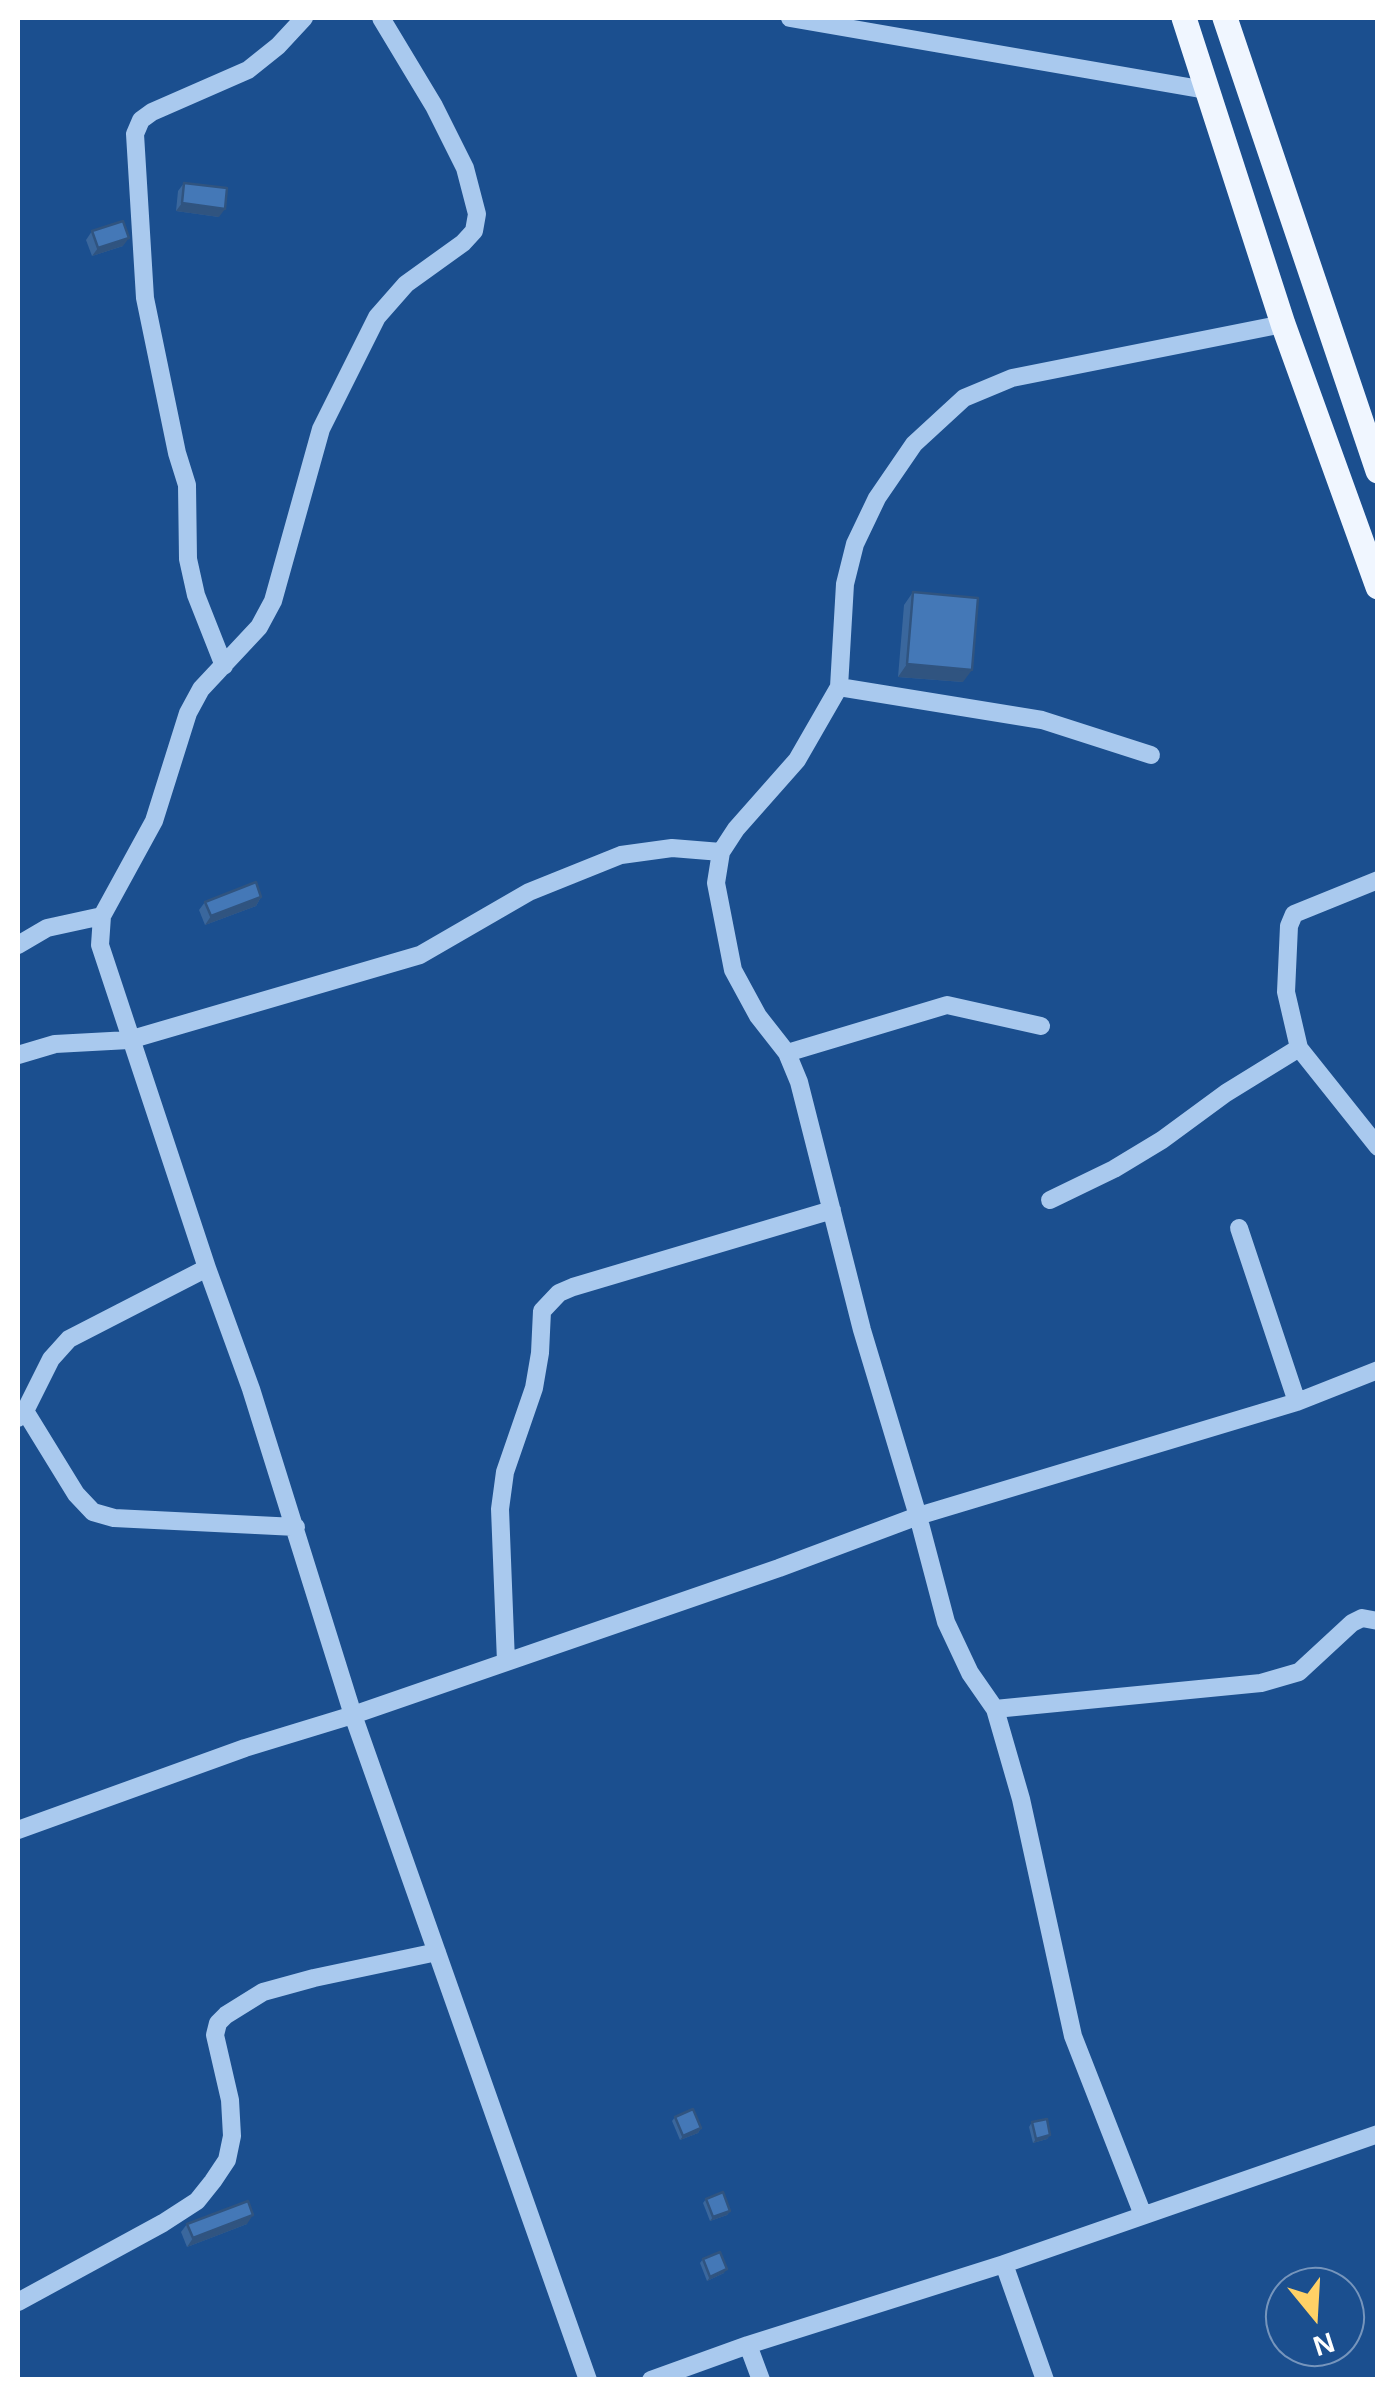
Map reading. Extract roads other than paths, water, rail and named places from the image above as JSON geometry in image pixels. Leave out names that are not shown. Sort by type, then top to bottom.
[{"type":"main road","points":[[1184,18],[1283,324],[1375,574]]},
{"type":"main road","points":[[1225,18],[1377,467]]},
{"type":"street","points":[[224,666],[196,596],[188,559],[188,485],[177,453],[144,298],[136,134],[140,120],[152,112],[248,70],[304,18]]},
{"type":"street","points":[[382,18],[466,168],[477,214],[474,231],[406,284],[377,317],[322,430],[273,602],[259,628],[201,690],[188,713],[154,821],[102,916],[100,945],[129,1040],[251,1389],[353,1715],[588,2380]]},
{"type":"street","points":[[790,18],[1206,90]]},
{"type":"street","points":[[1143,2215],[1073,2036],[1021,1800],[994,1709],[970,1673],[946,1622],[862,1330],[799,1082],[787,1053],[758,1016],[733,970],[716,883],[721,852],[736,829],[797,760],[839,687],[845,584],[855,544],[877,498],[914,444],[964,398],[1012,378],[1283,324]]},
{"type":"street","points":[[839,687],[1042,720],[1151,755]]},
{"type":"street","points":[[18,1055],[55,1044],[129,1040],[420,955],[530,892],[621,855],[672,848],[721,852]]},
{"type":"street","points":[[1378,880],[1294,914],[1289,926],[1286,992],[1299,1048],[1378,1147]]},
{"type":"street","points":[[18,945],[47,928],[102,916]]},
{"type":"street","points":[[787,1053],[947,1005],[1041,1026]]},
{"type":"street","points":[[1050,1200],[1162,1140],[1226,1093],[1299,1048]]},
{"type":"street","points":[[506,1662],[500,1509],[505,1472],[534,1388],[542,1311],[558,1293],[573,1287],[832,1210]]},
{"type":"street","points":[[1240,1228],[1297,1402]]},
{"type":"street","points":[[207,1268],[69,1339],[50,1358],[21,1414],[76,1494],[93,1512],[114,1518],[296,1527]]},
{"type":"street","points":[[18,1830],[245,1748],[353,1715],[779,1568],[918,1516],[1297,1402],[1378,1370]]},
{"type":"street","points":[[994,1709],[1261,1683],[1299,1672],[1352,1623],[1362,1618],[1378,1620]]},
{"type":"street","points":[[18,2302],[163,2223],[197,2201],[213,2182],[228,2160],[232,2136],[230,2100],[215,2035],[226,2016],[263,1992],[437,1952]]},
{"type":"street","points":[[651,2380],[1004,2264],[1378,2134]]},
{"type":"street","points":[[1004,2264],[1044,2380]]},
{"type":"street","points":[[748,2345],[760,2380]]}]
